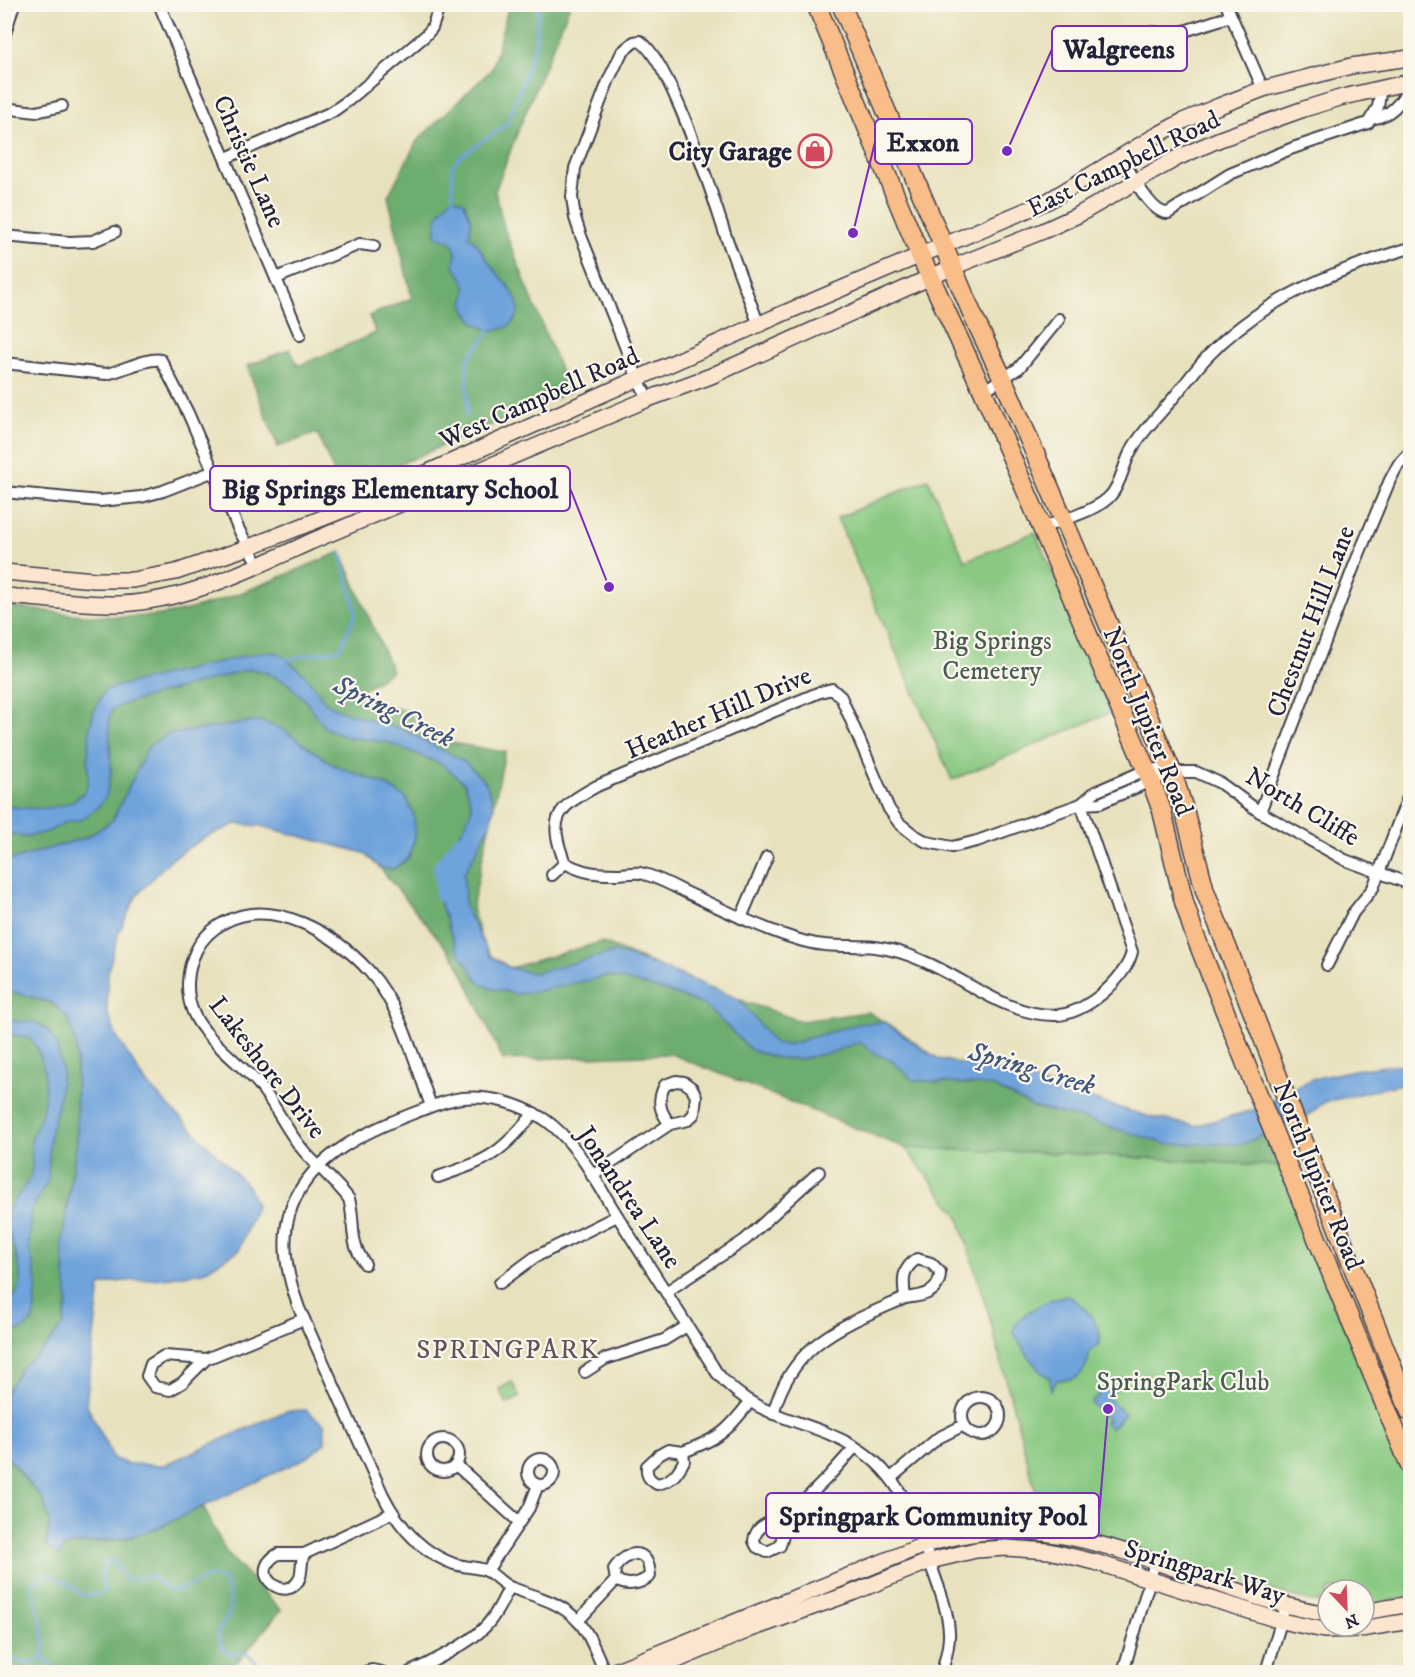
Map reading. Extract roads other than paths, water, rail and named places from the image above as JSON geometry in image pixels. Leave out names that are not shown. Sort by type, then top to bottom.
[{"type":"main road","name":"North Jupiter Road","points":[[816,4],[920,255],[983,391],[1149,775],[1162,811],[1184,902],[1194,933],[1410,1466]]},
{"type":"main road","name":"North Jupiter Road","points":[[841,4],[974,318],[1003,379],[1172,772],[1185,813],[1204,891],[1410,1412]]},
{"type":"main road","name":"East Campbell Road","points":[[944,245],[987,229],[1048,201],[1183,121],[1263,89],[1351,66],[1410,58]]},
{"type":"main road","points":[[1351,66],[1366,73],[1382,87]]},
{"type":"main road","name":"East Campbell Road","points":[[930,278],[1078,215],[1177,158],[1220,140],[1304,108],[1382,87],[1410,84]]},
{"type":"main road","name":"West Campbell Road","points":[[4,572],[95,580],[133,580],[176,572],[249,547],[303,527],[513,436],[759,325],[944,245]]},
{"type":"main road","name":"West Campbell Road","points":[[4,596],[118,604],[147,602],[186,594],[259,566],[319,538],[648,399],[711,376],[930,278]]},
{"type":"main road","points":[[513,436],[521,452]]},
{"type":"main road","points":[[1367,1359],[1386,1352]]},
{"type":"main road","name":"Springpark Way","points":[[612,1672],[924,1545],[973,1533],[1025,1531],[1071,1539],[1155,1562],[1285,1606],[1316,1612]]},
{"type":"main road","name":"Springpark Way","points":[[649,1672],[751,1629],[852,1593],[930,1561],[976,1550],[1029,1548],[1095,1562],[1281,1621],[1324,1630],[1361,1629],[1410,1621]]},
{"type":"main road","points":[[1376,1610],[1410,1604]]},
{"type":"street","points":[[4,37],[14,4]]},
{"type":"street","name":"Christie Lane","points":[[159,4],[300,335]]},
{"type":"street","points":[[226,158],[314,121],[349,100],[426,36],[440,10],[440,4]]},
{"type":"street","points":[[1226,4],[1263,89]]},
{"type":"street","points":[[1152,32],[1172,35],[1231,16]]},
{"type":"street","points":[[648,399],[581,236],[572,197],[575,168],[605,88],[622,52],[634,42],[640,41],[648,46],[659,63],[677,103],[759,325]]},
{"type":"street","points":[[1371,119],[1389,114],[1397,106],[1410,84]]},
{"type":"street","points":[[1121,156],[1155,209],[1168,213],[1230,174],[1293,148],[1362,126],[1371,119],[1378,107],[1382,87]]},
{"type":"street","points":[[4,108],[36,112],[62,106]]},
{"type":"street","points":[[4,236],[69,242],[93,241],[115,232]]},
{"type":"street","points":[[276,278],[360,244],[374,246]]},
{"type":"street","points":[[1042,528],[1100,504],[1112,495],[1125,462],[1137,441],[1207,357],[1258,313],[1284,297],[1371,260],[1410,248]]},
{"type":"street","points":[[983,391],[1019,368],[1059,320]]},
{"type":"street","points":[[4,363],[106,374],[150,360],[161,360],[259,566]]},
{"type":"street","name":"Chestnut Hill Lane","points":[[1260,812],[1358,555],[1390,480],[1398,465],[1410,452]]},
{"type":"street","points":[[4,492],[100,501],[141,497],[214,471]]},
{"type":"street","name":"Heather Hill Drive","points":[[565,863],[555,831],[560,814],[568,802],[597,786],[820,692],[832,689],[841,697],[889,809],[899,823],[927,842],[952,847],[977,841],[1081,804],[1095,792],[1149,775],[1158,769],[1172,772]]},
{"type":"street","name":"North Cliffe","points":[[1172,772],[1196,772],[1208,776],[1260,812],[1345,860],[1410,884]]},
{"type":"street","points":[[1327,965],[1353,913],[1373,888],[1410,792]]},
{"type":"street","points":[[552,875],[565,863],[582,872],[639,873],[664,881],[762,928],[805,942],[830,947],[874,947],[896,951],[923,961],[1008,1004],[1043,1014],[1066,1015],[1090,1003],[1124,971],[1130,962],[1132,952],[1081,804]]},
{"type":"street","points":[[741,918],[767,857]]},
{"type":"street","name":"Lakeshore Drive","points":[[365,1264],[356,1246],[349,1199],[291,1134],[259,1084],[205,1031],[193,1012],[188,981],[192,958],[200,944],[209,933],[229,920],[253,914],[299,922],[330,938],[363,964],[382,986],[390,1000],[431,1106]]},
{"type":"street","name":"Jonandrea Lane","points":[[605,1672],[578,1621],[545,1598],[509,1588],[487,1571],[454,1563],[435,1555],[417,1542],[392,1513],[304,1319],[289,1276],[286,1236],[292,1206],[319,1167],[329,1157],[359,1137],[431,1106],[462,1098],[480,1098],[512,1104],[544,1120],[563,1136],[592,1176],[717,1373],[731,1389],[749,1403],[832,1436],[855,1447],[878,1463],[905,1499],[930,1561],[946,1611],[950,1635],[942,1672]]},
{"type":"street","points":[[438,1177],[489,1158],[505,1146],[534,1113]]},
{"type":"street","points":[[592,1176],[670,1124]]},
{"type":"street","points":[[666,1292],[746,1240],[819,1172]]},
{"type":"street","points":[[500,1283],[535,1257],[617,1216]]},
{"type":"street","points":[[773,1414],[780,1395],[795,1368],[806,1353],[825,1336],[906,1298]]},
{"type":"street","points":[[206,1359],[164,1356],[151,1364],[147,1376],[155,1388],[170,1390],[182,1383],[206,1359],[304,1319]]},
{"type":"street","points":[[585,1372],[605,1359],[664,1340],[687,1326]]},
{"type":"street","points":[[683,1452],[713,1441],[736,1421],[749,1403]]},
{"type":"street","points":[[891,1478],[938,1438],[964,1425]]},
{"type":"street","points":[[788,1516],[855,1447]]},
{"type":"street","points":[[456,1465],[519,1522]]},
{"type":"street","points":[[487,1571],[529,1508],[538,1485]]},
{"type":"street","points":[[304,1554],[392,1513]]},
{"type":"street","points":[[1123,1672],[1155,1562]]},
{"type":"street","points":[[578,1621],[616,1580]]},
{"type":"street","points":[[410,1672],[480,1632],[498,1610],[509,1588]]},
{"type":"street","points":[[1266,1672],[1285,1606]]},
{"type":"street","points":[[365,1672],[372,1670],[382,1672]]},
{"type":"water","points":[[453,197],[464,202],[471,220],[469,237],[475,241],[516,299],[518,310],[509,326],[490,329],[479,325],[470,317],[463,304],[466,294],[465,284],[454,267],[456,252],[451,241],[436,236],[439,214]]},
{"type":"water","points":[[262,652],[279,653],[306,676],[325,702],[341,711],[404,730],[465,762],[486,783],[494,806],[490,824],[464,874],[465,907],[490,956],[510,968],[534,973],[615,952],[658,966],[739,999],[774,1043],[787,1045],[857,1024],[884,1022],[938,1059],[1009,1074],[1150,1117],[1195,1126],[1254,1110],[1312,1079],[1354,1070],[1410,1063],[1410,1082],[1325,1102],[1308,1115],[1243,1144],[1167,1144],[1087,1120],[1033,1107],[992,1086],[913,1080],[892,1061],[876,1054],[859,1042],[833,1052],[801,1059],[776,1058],[751,1050],[706,1006],[669,992],[622,979],[608,976],[517,994],[489,988],[479,982],[456,948],[441,906],[440,881],[450,851],[472,807],[465,784],[442,764],[387,742],[348,737],[325,728],[305,700],[286,682],[262,671],[250,669],[126,703],[113,709],[109,718],[111,772],[106,797],[97,808],[81,820],[66,822],[48,832],[23,837],[5,832],[4,805],[26,808],[52,807],[75,800],[83,793],[88,783],[91,725],[96,707],[106,689]]},
{"type":"water","points":[[260,721],[282,729],[334,765],[386,785],[406,798],[414,816],[415,837],[408,858],[393,869],[380,868],[364,853],[261,826],[236,824],[202,839],[170,860],[137,895],[119,932],[108,971],[107,1011],[117,1038],[147,1084],[248,1186],[256,1206],[239,1250],[203,1272],[114,1282],[100,1286],[86,1404],[114,1459],[128,1464],[164,1465],[286,1411],[306,1410],[325,1425],[325,1443],[308,1457],[155,1529],[129,1537],[64,1546],[60,1556],[46,1546],[50,1521],[43,1500],[5,1454],[5,1394],[21,1368],[46,1347],[63,1325],[68,1303],[62,1244],[77,1141],[76,1045],[68,1018],[52,1003],[5,990],[5,862],[87,837],[112,821],[149,746],[169,734]]},
{"type":"water","points":[[5,1021],[35,1022],[48,1030],[56,1044],[62,1070],[59,1099],[50,1135],[48,1181],[30,1212],[29,1247],[37,1282],[34,1319],[24,1329],[17,1331],[5,1327],[5,1303],[15,1295],[20,1285],[20,1273],[7,1222],[8,1210],[29,1180],[32,1171],[31,1143],[42,1113],[45,1083],[43,1064],[36,1046],[30,1038],[5,1033]]},
{"type":"water","points":[[1068,1296],[1080,1304],[1092,1317],[1100,1339],[1098,1345],[1090,1351],[1087,1364],[1082,1372],[1076,1378],[1057,1380],[1051,1390],[1050,1378],[1042,1373],[1030,1359],[1013,1332],[1027,1313],[1044,1303]]},
{"type":"water","points":[[1109,1384],[1115,1390],[1108,1398],[1125,1414],[1111,1429],[1105,1423],[1108,1419],[1091,1403]]},
{"type":"waterway","points":[[453,199],[452,166],[461,156],[507,124],[535,46],[539,4]]},
{"type":"waterway","points":[[467,416],[467,360],[490,331],[489,329]]},
{"type":"waterway","points":[[283,660],[340,649],[356,613],[341,552]]},
{"type":"waterway","name":"Spring Creek","points":[[443,895],[442,866],[460,842]]},
{"type":"waterway","points":[[4,1556],[8,1576],[4,1582]]},
{"type":"waterway","points":[[4,1658],[30,1663],[43,1658],[43,1630],[31,1583],[46,1574],[66,1582],[84,1596],[99,1595],[104,1591],[102,1577],[105,1561],[114,1562],[126,1580],[152,1576],[167,1589],[180,1590],[212,1575],[225,1582],[230,1609],[226,1620],[217,1632],[222,1649],[231,1654],[246,1653],[268,1672]]},
{"type":"waterway","points":[[43,1658],[59,1672]]},
{"type":"place","name":"City Garage","points":[[815,151]]},
{"type":"place","name":"Walgreens","points":[[1007,151]]},
{"type":"place","name":"Exxon","points":[[853,233]]},
{"type":"place","name":"Big Springs Elementary School","points":[[609,587]]},
{"type":"place","name":"Springpark Community Pool","points":[[1108,1409]]},
{"type":"district","name":"SPRINGPARK","points":[[508,1349]]},
{"type":"park label","name":"Big Springs Cemetery","points":[[992,655]]},
{"type":"park label","name":"SpringPark Club","points":[[1183,1381]]}]
